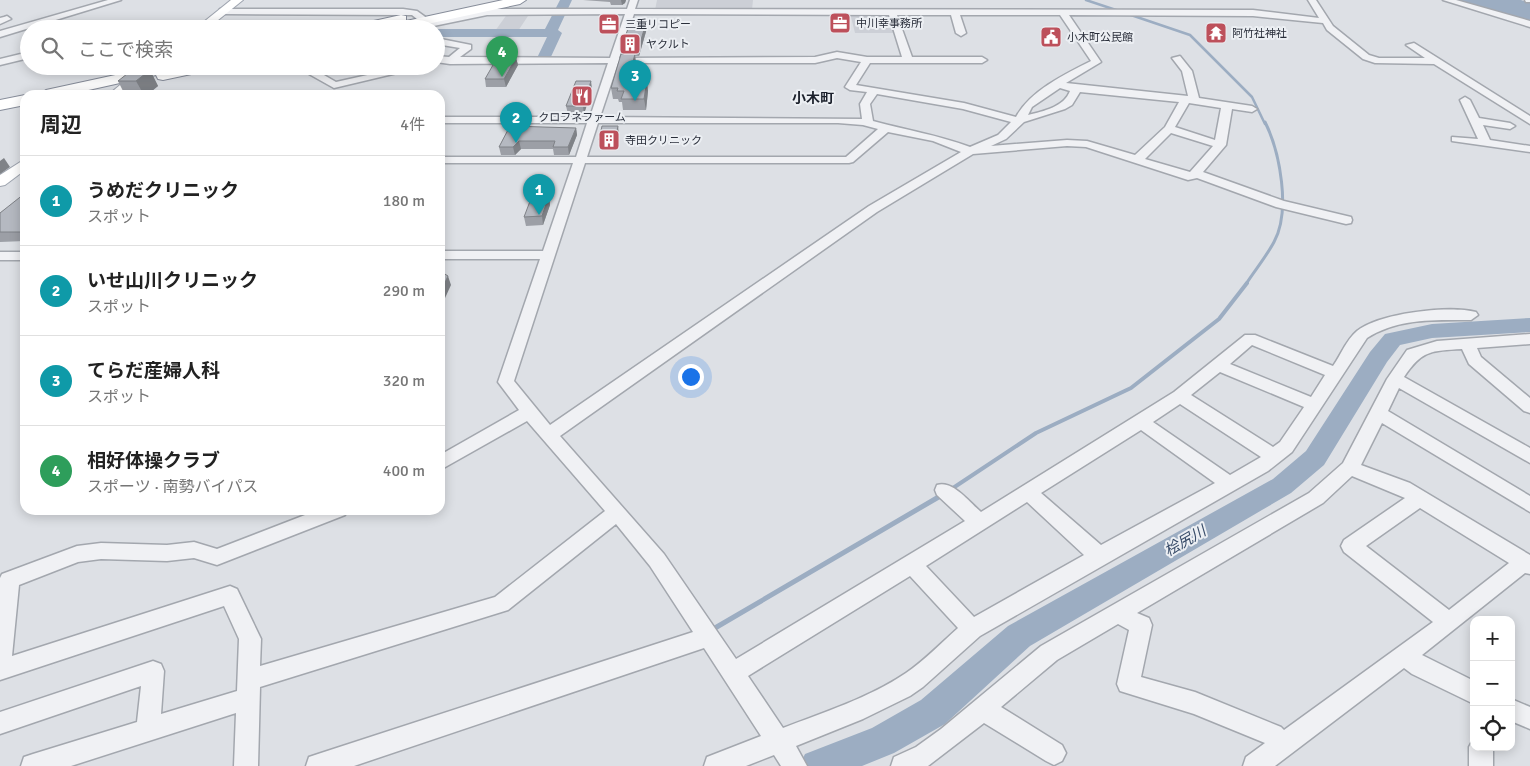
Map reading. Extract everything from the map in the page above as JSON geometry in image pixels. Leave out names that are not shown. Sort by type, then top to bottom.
[{"type":"highway","points":[[424,20],[490,0]]},
{"type":"highway","points":[[424,20],[520,0]]},
{"type":"highway","points":[[66,90],[127,75]]},
{"type":"highway","points":[[102,90],[170,75]]},
{"type":"highway","points":[[0,106],[20,101]]},
{"type":"highway","points":[[0,113],[20,108]]},
{"type":"main road","points":[[211,20],[238,0]]},
{"type":"main road","points":[[121,90],[141,75]]},
{"type":"main road","points":[[0,182],[20,167]]},
{"type":"street","points":[[47,20],[113,0]]},
{"type":"street","points":[[634,0],[506,382],[529,412],[617,512],[656,560],[734,672],[795,766]]},
{"type":"street","points":[[888,0],[908,60]]},
{"type":"street","points":[[1312,0],[1324,21],[1338,36],[1372,60],[1435,61]]},
{"type":"street","points":[[1447,0],[1530,24]]},
{"type":"street","points":[[223,11],[403,12],[424,20],[487,12],[1141,12],[1172,9],[1267,14],[1324,21]]},
{"type":"street","points":[[954,11],[961,33]]},
{"type":"street","points":[[550,434],[873,209],[970,151],[1002,137],[1019,121],[1028,105],[1058,84],[1096,62],[1087,46],[1062,12]]},
{"type":"street","points":[[2,21],[17,29]]},
{"type":"street","points":[[0,34],[20,28]]},
{"type":"street","points":[[445,43],[468,47],[450,61]]},
{"type":"street","points":[[1411,45],[1530,121]]},
{"type":"street","points":[[445,61],[815,60],[837,56],[867,60],[982,60]]},
{"type":"street","points":[[0,62],[20,57]]},
{"type":"street","points":[[1138,159],[1169,129],[1190,100],[1187,71],[1177,58]]},
{"type":"street","points":[[867,60],[850,87],[964,106],[1019,121],[1052,112],[1066,104],[1075,94],[1076,89]]},
{"type":"street","points":[[317,75],[334,85],[376,75]]},
{"type":"street","points":[[1058,84],[1076,89],[1190,100],[1252,109]]},
{"type":"street","points":[[868,124],[865,104],[874,90]]},
{"type":"street","points":[[1464,100],[1485,142]]},
{"type":"street","points":[[445,120],[838,120],[868,124],[935,138],[970,151],[1067,142],[1087,144],[1192,177],[1220,145],[1226,105]]},
{"type":"street","points":[[1475,121],[1510,126]]},
{"type":"street","points":[[445,160],[849,160],[886,129]]},
{"type":"street","points":[[1169,129],[1220,145]]},
{"type":"street","points":[[1456,139],[1530,149]]},
{"type":"street","points":[[1196,174],[1284,205],[1346,220]]},
{"type":"street","points":[[445,255],[548,255]]},
{"type":"street","points":[[0,256],[20,256]]},
{"type":"street","points":[[716,766],[781,742],[855,711],[908,684],[972,629],[1098,556],[1262,466],[1286,446],[1354,344],[1373,328],[1418,317],[1471,315]]},
{"type":"street","points":[[734,672],[912,564],[1062,469],[1142,422],[1180,396],[1250,338],[1336,373]]},
{"type":"street","points":[[903,766],[937,746],[1049,653],[1302,508],[1350,468],[1375,422],[1377,412],[1395,379],[1413,354],[1434,347],[1469,350],[1530,339]]},
{"type":"street","points":[[1469,350],[1530,408]]},
{"type":"street","points":[[1218,365],[1314,405]]},
{"type":"street","points":[[1395,379],[1530,456]]},
{"type":"street","points":[[1180,396],[1274,456]]},
{"type":"street","points":[[445,460],[529,412]]},
{"type":"street","points":[[1377,412],[1530,505]]},
{"type":"street","points":[[1142,422],[1228,484]]},
{"type":"street","points":[[1255,766],[1527,564],[1403,488],[1350,468]]},
{"type":"street","points":[[1028,492],[1098,556]]},
{"type":"street","points":[[947,494],[979,522]]},
{"type":"street","points":[[1420,498],[1351,546],[1449,622]]},
{"type":"street","points":[[33,766],[148,730],[249,689],[501,604],[617,512]]},
{"type":"street","points":[[246,766],[250,639],[230,595],[0,669],[10,580],[77,554],[101,551],[167,553],[194,550],[217,557],[325,515]]},
{"type":"street","points":[[912,564],[972,629]]},
{"type":"street","points":[[1118,613],[1141,625],[1128,684],[1204,707],[1273,735],[1282,746]]},
{"type":"street","points":[[318,766],[708,637]]},
{"type":"street","points":[[1404,655],[1420,667],[1470,691]]},
{"type":"street","points":[[0,723],[153,671],[148,730]]},
{"type":"street","points":[[983,709],[1054,753]]},
{"type":"street","points":[[1515,712],[1530,718]]},
{"type":"street","points":[[1480,766],[1481,751]]},
{"type":"shaded area","points":[[657,0],[753,0],[752,10],[655,10]]},
{"type":"shaded area","points":[[508,13],[530,13],[518,31],[495,31]]},
{"type":"shaded area","points":[[850,13],[890,13],[895,33],[855,33]]},
{"type":"water","points":[[1456,0],[1521,0],[1530,3],[1530,20]]},
{"type":"building","points":[[630,23],[646,23],[638,50],[625,50],[627,41],[624,40]]},
{"type":"building","points":[[621,54],[635,54],[628,80],[647,80],[644,99],[621,99],[624,91],[617,91],[618,88],[611,88]]},
{"type":"building","points":[[497,58],[516,58],[504,79],[485,79]]},
{"type":"building","points":[[126,75],[144,75],[136,81],[118,81]]},
{"type":"building","points":[[576,81],[591,81],[583,106],[566,106]]},
{"type":"building","points":[[510,126],[576,128],[568,147],[553,147],[555,141],[519,141],[513,147],[499,147]]},
{"type":"building","points":[[602,126],[618,126],[615,140],[599,140]]},
{"type":"building","points":[[532,196],[549,196],[542,216],[524,217]]},
{"type":"building","points":[[20,197],[20,232],[0,232],[0,213]]},
{"type":"waterway","points":[[550,33],[566,0]]},
{"type":"waterway","points":[[1086,0],[1119,11]]},
{"type":"waterway","points":[[1128,14],[1190,35],[1252,97],[1265,124]]},
{"type":"waterway","points":[[445,33],[550,33]]},
{"type":"waterway","points":[[544,58],[555,33],[550,33]]},
{"type":"waterway","points":[[1246,284],[1274,242],[1282,214],[1283,198],[1279,165],[1265,122]]},
{"type":"waterway","points":[[950,490],[1036,433],[1131,388],[1219,319],[1247,283]]},
{"type":"waterway","name":"桧尻川","points":[[817,766],[882,741],[933,712],[1019,636],[1282,486],[1315,458],[1378,357],[1393,339],[1432,331],[1530,325]]},
{"type":"waterway","points":[[715,628],[942,495]]},
{"type":"place","name":"中川幸事務所","points":[[840,23]]},
{"type":"place","name":"三重リコピー","points":[[609,24]]},
{"type":"place","name":"阿竹社神社","points":[[1216,33]]},
{"type":"place","name":"小木町公民館","points":[[1051,37]]},
{"type":"place","name":"ヤクルト","points":[[630,44]]},
{"type":"place","name":"相好体操クラブ","points":[[502,77]]},
{"type":"place","name":"クロフネファーム","points":[[582,96]]},
{"type":"place","name":"てらだ産婦人科","points":[[635,101]]},
{"type":"place","name":"寺田クリニック","points":[[609,140]]},
{"type":"place","name":"いせ山川クリニック","points":[[516,143]]},
{"type":"place","name":"うめだクリニック","points":[[539,215]]},
{"type":"district","name":"小木町","points":[[813,98]]}]
